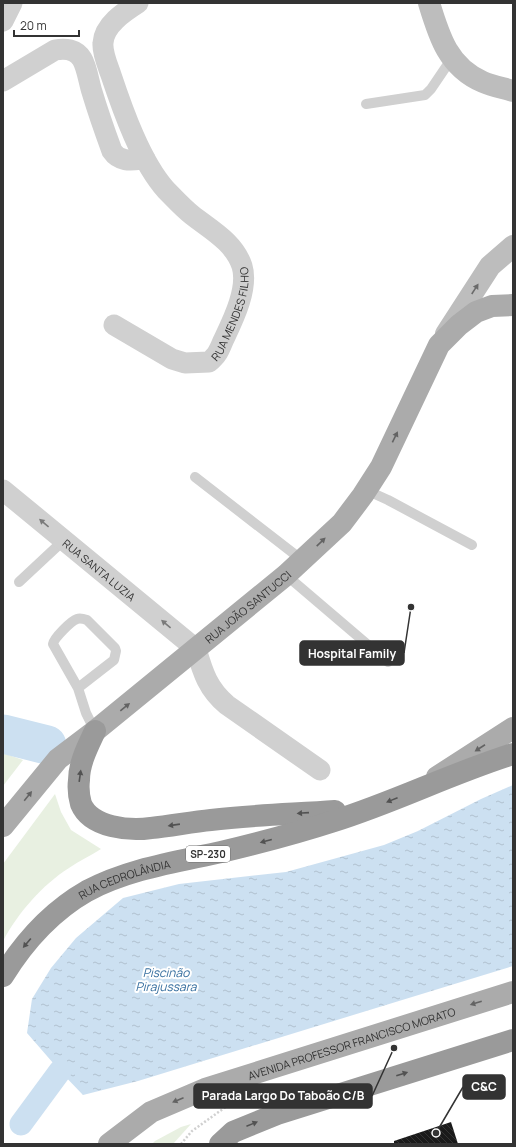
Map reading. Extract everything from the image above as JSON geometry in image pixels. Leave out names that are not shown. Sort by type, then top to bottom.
[{"type":"highway","points":[[95,731],[82,763],[78,779],[79,795],[85,810],[93,818],[107,825],[124,829],[150,829],[212,820],[370,809]]},
{"type":"highway","name":"RUA CEDROLÂNDIA","points":[[3,976],[15,958],[53,914],[87,891],[117,878],[147,868],[268,841],[370,809],[513,754]]},
{"type":"highway","points":[[220,1144],[233,1132],[277,1114],[513,1040]]},
{"type":"main road","name":"RUA JOÃO SANTUCCI","points":[[3,826],[58,759],[95,731],[286,576],[342,523],[366,490],[380,467],[439,345],[459,324],[476,312],[492,306],[513,305]]},
{"type":"main road","name":"RUA CEDROLÂNDIA","points":[[414,792],[513,728]]},
{"type":"main road","name":"AVENIDA PROFESSOR FRANCISCO MORATO","points":[[109,1144],[151,1112],[204,1089],[513,992]]},
{"type":"street","points":[[3,20],[12,3]]},
{"type":"street","name":"RUA MENDES FILHO","points":[[114,325],[172,359],[185,363],[210,362],[216,355],[228,331],[241,294],[244,279],[238,256],[230,244],[191,214],[156,178],[145,159],[124,112],[106,59],[103,43],[106,32],[113,23],[124,12],[138,3]]},
{"type":"street","points":[[429,3],[439,36],[452,58],[465,71],[483,82],[513,91]]},
{"type":"street","points":[[3,81],[55,50],[62,48],[76,53],[82,60],[112,151],[120,159],[128,161],[145,159]]},
{"type":"street","name":"RUA JOÃO SANTUCCI","points":[[439,345],[490,266],[513,246]]},
{"type":"street","name":"RUA SANTA LUZIA","points":[[3,490],[196,649]]},
{"type":"street","points":[[196,649],[209,686],[217,696],[227,705],[320,770]]},
{"type":"lane","points":[[366,104],[425,95],[432,89],[452,58]]},
{"type":"lane","points":[[195,477],[302,560]]},
{"type":"lane","points":[[366,490],[388,500],[472,545]]},
{"type":"lane","points":[[19,582],[64,540]]},
{"type":"lane","points":[[286,576],[388,662]]},
{"type":"lane","points":[[78,688],[114,660],[116,651],[115,648],[87,620],[81,619],[75,620],[55,638],[53,642],[54,647],[78,688],[86,713],[95,731]]},
{"type":"path","points":[[181,1144],[192,1131],[233,1102]]},
{"type":"green space","points":[[3,753],[23,760],[3,786]]},
{"type":"green space","points":[[55,794],[61,812],[71,830],[101,849],[59,875],[40,891],[23,910],[3,941],[3,864]]},
{"type":"green space","points":[[191,1124],[173,1144],[152,1144],[181,1127]]},
{"type":"water","name":"Piscinão Pirajussara","points":[[513,785],[513,966],[138,1081],[83,1095],[27,1033],[32,999],[51,968],[76,938],[123,898],[179,884],[286,872],[384,845],[418,831],[481,799]]},
{"type":"building","points":[[451,1122],[458,1144],[394,1144],[394,1141]]},
{"type":"waterway","points":[[3,734],[47,745]]},
{"type":"waterway","points":[[21,1124],[60,1071]]},
{"type":"place","name":"Hospital Family","points":[[411,607]]},
{"type":"place","name":"Parada Largo Do Taboão C/B","points":[[394,1048]]},
{"type":"place","name":"C&C","points":[[436,1133]]}]
